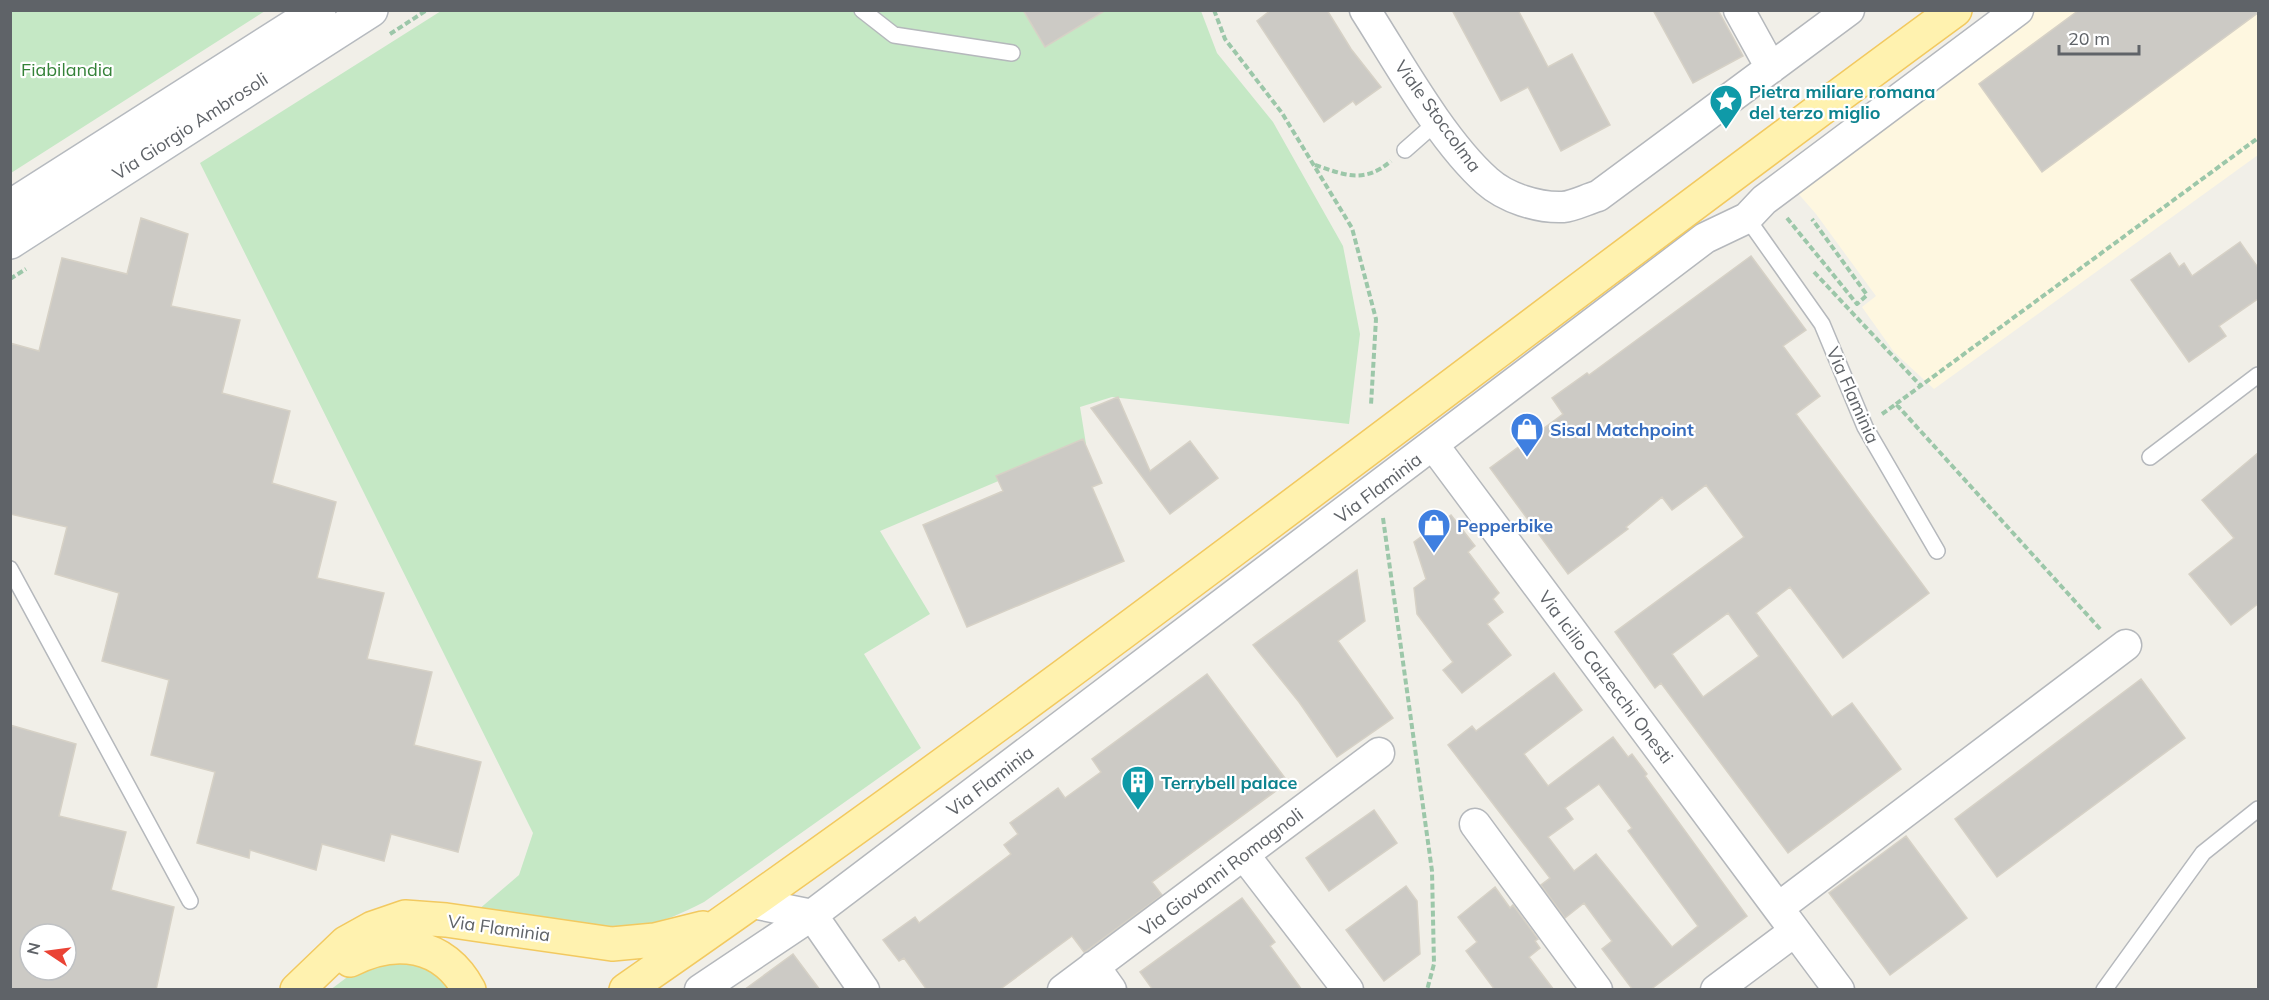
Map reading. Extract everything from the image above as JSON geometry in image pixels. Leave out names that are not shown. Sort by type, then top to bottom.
[{"type":"main road","name":"Via Giorgio Ambrosoli","points":[[10,207],[319,10]]},
{"type":"main road","name":"Via Giorgio Ambrosoli","points":[[10,242],[371,10]]},
{"type":"main road","name":"Via Flaminia","points":[[626,990],[753,903],[1107,646],[1788,132],[1955,10]]},
{"type":"main road","name":"Via Flaminia","points":[[298,990],[346,943],[373,928],[405,917],[446,920],[612,944],[654,940],[722,923]]},
{"type":"main road","name":"Via Flaminia","points":[[298,990],[366,952],[384,946],[402,945],[437,956],[452,966],[469,990]]},
{"type":"street","name":"Viale Stoccolma","points":[[1365,10],[1465,159],[1488,183],[1524,202],[1564,207],[1598,196],[1849,10]]},
{"type":"street","points":[[1739,10],[1771,68]]},
{"type":"street","points":[[1748,218],[1764,200],[2018,10]]},
{"type":"street","points":[[1788,132],[1810,166]]},
{"type":"street","name":"Via Flaminia","points":[[700,990],[812,915],[1434,446],[1705,238],[1748,218]]},
{"type":"street","name":"Via Icilio Calzecchi Onesti","points":[[1434,446],[1839,990]]},
{"type":"street","points":[[1716,990],[1786,919],[2123,648]]},
{"type":"street","name":"Via Giovanni Romagnoli","points":[[1063,990],[1102,978],[1244,855],[1379,753]]},
{"type":"street","points":[[1475,824],[1597,990]]},
{"type":"street","points":[[1244,855],[1348,990]]},
{"type":"street","points":[[753,903],[812,915],[864,990]]},
{"type":"lane","points":[[862,10],[894,35],[1012,53]]},
{"type":"lane","points":[[1405,150],[1438,121]]},
{"type":"lane","name":"Via Flaminia","points":[[1748,218],[1822,324],[1865,428],[1937,551]]},
{"type":"lane","points":[[2150,458],[2259,375]]},
{"type":"lane","points":[[10,569],[190,902]]},
{"type":"lane","points":[[2103,990],[2203,853],[2259,809]]},
{"type":"path","points":[[1214,10],[1225,39],[1282,113],[1353,228],[1376,319],[1371,405]]},
{"type":"path","points":[[1865,428],[1920,385],[2259,138]]},
{"type":"path","points":[[1314,165],[1350,177],[1377,173],[1405,150]]},
{"type":"path","points":[[1798,229],[1857,304],[1867,295],[1812,219]]},
{"type":"path","points":[[1810,269],[1920,385]]},
{"type":"path","points":[[1896,404],[2123,648]]},
{"type":"path","points":[[1379,487],[1432,871],[1434,964],[1427,990]]},
{"type":"shaded area","points":[[2037,11],[2258,11],[2258,155],[1934,389],[1894,352],[1862,307],[1876,296],[1816,214],[1796,191]]},
{"type":"green space","name":"Fiabilandia","points":[[11,10],[265,10],[265,11],[11,173]]},
{"type":"green space","points":[[441,11],[1201,11],[1217,53],[1273,122],[1343,246],[1360,334],[1349,424],[1112,397],[1080,407],[1086,444],[880,531],[930,614],[864,654],[921,748],[704,902],[673,917],[639,926],[602,928],[559,924],[478,910],[519,875],[533,833],[200,163]]},
{"type":"green space","points":[[392,960],[429,968],[453,990],[330,990],[354,972]]},
{"type":"building","points":[[1023,10],[1106,10],[1045,47]]},
{"type":"building","points":[[1271,10],[1327,10],[1351,49],[1381,87],[1356,105],[1353,101],[1324,122],[1257,21]]},
{"type":"building","points":[[1452,10],[1518,10],[1548,67],[1572,54],[1610,125],[1561,151],[1528,87],[1501,101]]},
{"type":"building","points":[[1653,10],[1718,10],[1743,56],[1693,83]]},
{"type":"building","points":[[2079,10],[2259,10],[2259,12],[2042,172],[1979,84]]},
{"type":"building","points":[[141,218],[188,234],[171,306],[240,320],[222,393],[290,411],[272,483],[336,502],[317,578],[384,593],[367,659],[432,672],[414,745],[481,762],[458,852],[391,834],[384,861],[322,844],[316,870],[250,850],[249,858],[197,843],[215,772],[151,755],[169,680],[102,661],[119,593],[55,574],[67,527],[10,514],[10,343],[39,351],[62,258],[127,274]]},
{"type":"building","points":[[2240,242],[2259,269],[2259,298],[2219,326],[2226,336],[2189,362],[2131,280],[2170,253],[2179,267],[2184,263],[2192,276]]},
{"type":"building","points":[[1751,256],[1806,330],[1783,346],[1820,396],[1796,414],[1929,593],[1843,658],[1790,587],[1756,613],[1832,717],[1852,703],[1901,769],[1788,853],[1661,683],[1655,688],[1615,632],[1744,537],[1706,485],[1672,510],[1662,497],[1626,527],[1628,529],[1568,574],[1490,468],[1563,414],[1552,398],[1587,373],[1589,375]],"holes":[[[1728,613],[1759,656],[1703,697],[1672,654]]]},
{"type":"building","points":[[1118,397],[1150,471],[1190,441],[1218,478],[1170,514],[1091,408]]},
{"type":"building","points":[[1083,439],[1102,483],[1092,487],[1124,561],[967,627],[923,525],[1003,491],[996,476]]},
{"type":"building","points":[[2259,452],[2259,603],[2231,625],[2189,574],[2234,538],[2202,500]]},
{"type":"building","points":[[1451,515],[1475,546],[1468,552],[1499,593],[1493,599],[1503,612],[1487,624],[1511,655],[1462,693],[1443,670],[1453,662],[1417,614],[1414,588],[1426,579],[1414,542]]},
{"type":"building","points":[[1357,570],[1365,621],[1338,641],[1393,718],[1337,757],[1299,702],[1253,645]]},
{"type":"building","points":[[1554,673],[1582,710],[1524,754],[1548,786],[1613,737],[1628,757],[1632,754],[1647,774],[1645,776],[1747,916],[1650,990],[1633,990],[1602,949],[1612,941],[1584,903],[1565,918],[1541,885],[1550,878],[1448,745],[1472,726],[1476,731]],"holes":[[[1599,784],[1632,828],[1628,831],[1698,926],[1672,947],[1596,854],[1574,871],[1548,837],[1573,819],[1565,808]]]},
{"type":"building","name":"Terrybell palace","points":[[1207,674],[1288,782],[1152,882],[1162,895],[1086,951],[1084,952],[1072,936],[999,990],[927,990],[904,958],[899,961],[883,940],[915,917],[919,923],[1011,854],[1004,845],[1018,834],[1010,823],[1058,788],[1065,798],[1101,772],[1092,759]]},
{"type":"building","points":[[2141,679],[2185,738],[1997,877],[1955,819]]},
{"type":"building","points":[[10,725],[76,744],[59,816],[126,832],[111,890],[174,907],[156,990],[10,990]]},
{"type":"building","points":[[1374,810],[1397,843],[1329,891],[1306,858]]},
{"type":"building","points":[[1906,836],[1967,918],[1890,975],[1829,893]]},
{"type":"building","points":[[1406,886],[1417,901],[1420,954],[1384,981],[1346,930]]},
{"type":"building","points":[[1495,887],[1510,908],[1513,905],[1538,939],[1535,941],[1540,948],[1529,957],[1554,990],[1495,990],[1466,951],[1477,942],[1458,917]]},
{"type":"building","points":[[1242,898],[1275,942],[1270,946],[1302,990],[1153,990],[1140,972]]},
{"type":"building","points":[[793,954],[820,990],[744,990]]},
{"type":"place","name":"Pietra miliare romana del terzo miglio","points":[[1726,130]]},
{"type":"place","name":"Sisal Matchpoint","points":[[1527,458]]},
{"type":"place","name":"Pepperbike","points":[[1434,554]]},
{"type":"place","name":"Terrybell palace","points":[[1138,811]]}]
